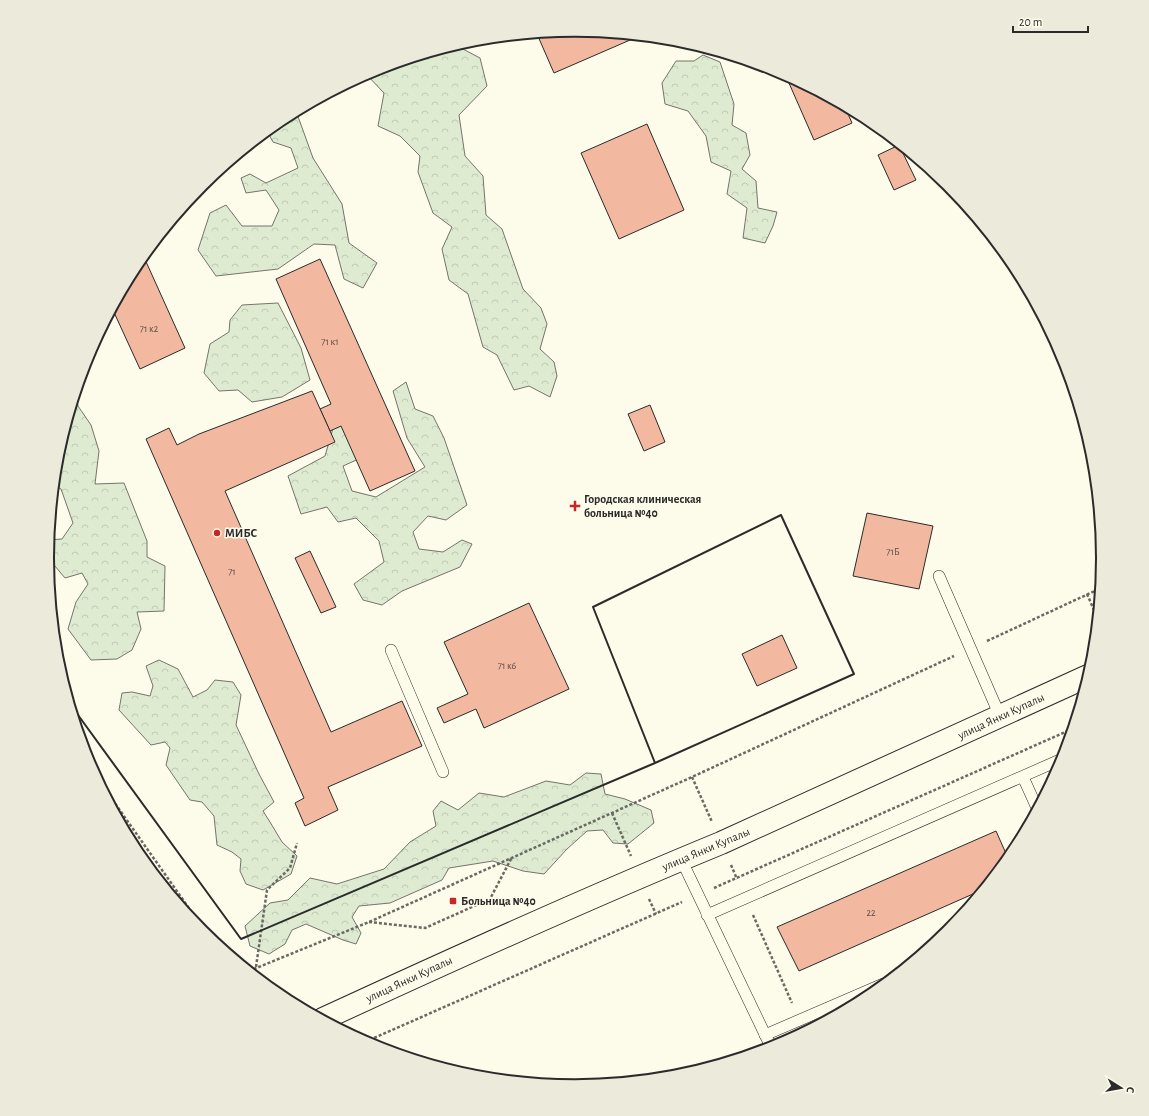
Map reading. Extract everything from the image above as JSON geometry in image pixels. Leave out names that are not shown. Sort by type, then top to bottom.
[{"type":"street","name":"улица Янки Купалы","points":[[328,1017],[473,950],[680,859],[721,843],[1081,679]]},
{"type":"lane","points":[[939,576],[1000,716]]},
{"type":"lane","points":[[392,650],[443,772]]},
{"type":"lane","points":[[707,915],[1053,764]]},
{"type":"lane","points":[[1023,777],[1035,802]]},
{"type":"lane","points":[[680,859],[768,1041]]},
{"type":"lane","points":[[765,1035],[858,995]]},
{"type":"path","points":[[256,968],[369,922],[692,777],[1094,591]]},
{"type":"path","points":[[1087,594],[1093,607]]},
{"type":"path","points":[[373,1038],[1065,732]]},
{"type":"path","points":[[116,804],[189,908]]},
{"type":"path","points":[[256,968],[267,890],[290,868],[298,843]]},
{"type":"path","points":[[369,922],[425,928],[490,899],[512,857]]},
{"type":"green space","points":[[463,49],[480,58],[487,86],[459,115],[465,156],[483,176],[486,215],[502,229],[523,289],[541,308],[547,324],[540,349],[554,362],[557,376],[550,397],[529,386],[514,390],[497,355],[483,347],[468,294],[449,280],[442,249],[452,227],[433,213],[418,172],[420,156],[400,136],[378,126],[384,93],[371,79],[407,65]]},
{"type":"green space","points":[[703,55],[720,62],[734,104],[732,125],[746,133],[750,155],[742,169],[756,181],[758,208],[777,212],[773,226],[765,243],[743,238],[747,208],[727,194],[731,171],[711,162],[706,136],[688,111],[665,104],[662,83],[676,61],[694,61]]},
{"type":"green space","points":[[298,117],[313,158],[342,204],[349,243],[377,263],[363,288],[344,279],[335,245],[314,244],[278,269],[216,276],[198,250],[210,213],[226,205],[242,226],[272,226],[279,210],[266,190],[246,193],[241,178],[250,174],[266,183],[298,168],[291,148],[273,142],[270,136]]},
{"type":"green space","points":[[278,303],[301,348],[310,380],[282,397],[252,402],[238,390],[219,391],[204,373],[210,344],[229,332],[230,320],[242,305]]},
{"type":"green space","points":[[406,382],[415,409],[433,416],[444,438],[467,505],[446,520],[428,516],[413,532],[419,549],[443,552],[462,540],[472,544],[460,567],[402,591],[382,605],[363,600],[354,584],[384,562],[379,541],[356,518],[338,522],[327,507],[301,514],[288,476],[325,456],[334,425],[368,427],[372,453],[343,466],[352,491],[376,497],[425,467],[407,438],[393,391]]},
{"type":"green space","points":[[77,402],[78,406],[91,425],[99,451],[95,484],[124,483],[147,541],[147,557],[165,566],[164,611],[137,612],[141,629],[132,650],[117,659],[91,660],[68,629],[76,602],[88,584],[82,573],[65,578],[54,565],[55,540],[62,539],[73,523],[61,489],[58,488],[64,456],[71,423]]},
{"type":"green space","points":[[159,660],[178,669],[193,697],[207,690],[215,680],[233,682],[241,695],[236,725],[274,802],[263,811],[282,842],[297,856],[291,874],[263,890],[246,884],[240,871],[241,859],[232,852],[217,845],[214,816],[202,802],[190,800],[166,765],[170,748],[165,742],[151,745],[119,710],[122,693],[132,692],[150,696],[153,686],[146,666]]},
{"type":"green space","points":[[586,773],[601,774],[605,794],[625,799],[651,810],[654,823],[628,844],[613,843],[603,830],[587,831],[567,849],[544,874],[523,871],[493,861],[449,868],[442,880],[390,903],[359,906],[352,917],[361,933],[356,944],[306,924],[292,930],[285,944],[269,954],[250,946],[245,926],[270,903],[288,900],[310,878],[337,884],[384,869],[410,842],[436,826],[433,811],[441,801],[458,810],[479,793],[504,797],[546,781],[570,785]]},
{"type":"building","points":[[574,37],[630,40],[554,73],[539,38]]},
{"type":"building","points":[[789,84],[849,116],[852,123],[814,140]]},
{"type":"building","points":[[647,124],[684,210],[619,239],[581,153]]},
{"type":"building","points":[[895,147],[904,154],[916,180],[894,190],[878,155]]},
{"type":"building","points":[[320,259],[415,471],[370,491],[341,426],[330,431],[320,409],[331,404],[276,279]]},
{"type":"building","points":[[146,262],[185,348],[140,369],[115,313],[123,297]]},
{"type":"building","points":[[312,391],[335,442],[225,491],[331,732],[402,701],[422,746],[328,787],[338,810],[305,826],[295,803],[304,798],[146,439],[169,428],[177,445],[199,434]]},
{"type":"building","points":[[650,405],[665,442],[644,451],[628,414]]},
{"type":"building","points":[[867,513],[933,526],[919,589],[853,576]]},
{"type":"building","points":[[310,551],[336,607],[321,613],[295,558]]},
{"type":"building","points":[[529,603],[569,689],[484,728],[476,709],[444,723],[437,708],[468,694],[444,642]]},
{"type":"building","points":[[782,635],[797,668],[757,686],[742,654]]},
{"type":"building","points":[[996,831],[1005,851],[972,894],[799,971],[777,927]]},
{"type":"wall","points":[[781,515],[854,674],[655,763],[593,607],[781,515]]},
{"type":"wall","points":[[78,715],[241,939],[655,763]]},
{"type":"place","name":"Городская клиническая больница №40","points":[[575,506]]},
{"type":"place","name":"МИБС","points":[[217,533]]},
{"type":"place","name":"Больница №40","points":[[453,901]]}]
